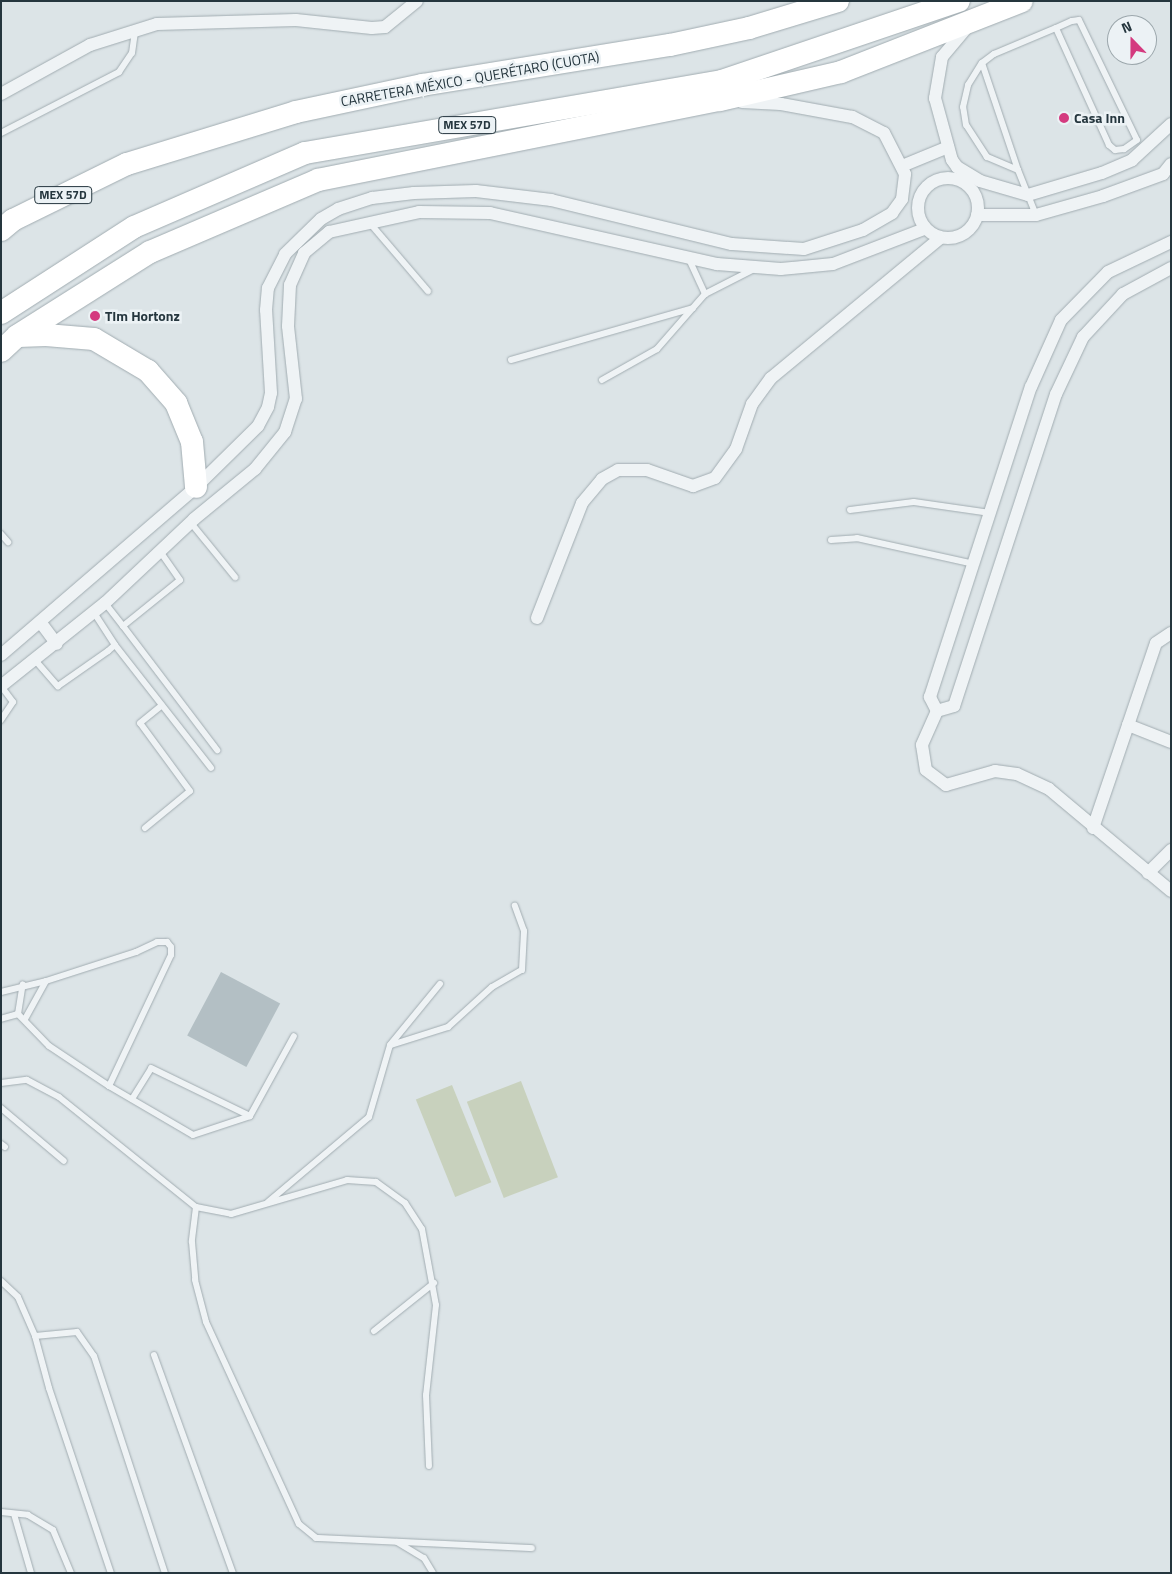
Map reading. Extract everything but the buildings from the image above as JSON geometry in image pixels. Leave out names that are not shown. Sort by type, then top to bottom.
[{"type":"highway","name":"CARRETERA MÉXICO - QUERÉTARO (CUOTA)","points":[[1,230],[13,220],[127,164],[296,112],[422,85],[670,45],[749,28],[838,1]]},
{"type":"highway","name":"MEX 57D","points":[[1,313],[134,227],[305,153],[722,81],[913,19],[959,1]]},
{"type":"highway","points":[[9,343],[150,252],[318,180],[720,100],[841,72],[1022,1]]},
{"type":"highway","points":[[9,343],[46,335],[94,340],[148,371],[176,402],[192,442],[196,487]]},
{"type":"street","points":[[1,94],[90,45],[136,29],[157,24],[296,20],[385,27],[417,1]]},
{"type":"street","points":[[972,22],[942,57],[935,98],[957,173],[975,184],[1028,194],[1102,173],[1132,160],[1171,124]]},
{"type":"street","points":[[1,655],[41,623],[196,487],[258,426],[268,407],[271,370],[266,310],[268,288],[285,254],[321,219],[338,209],[372,198],[414,193],[476,191],[551,200],[732,244],[804,249],[863,230],[892,213],[902,199],[905,182],[902,166],[884,133],[852,117],[781,104],[720,100]]},
{"type":"street","points":[[902,166],[948,147]]},
{"type":"street","points":[[977,215],[1036,215],[1103,196],[1168,171]]},
{"type":"street","points":[[905,182],[931,182],[957,173]]},
{"type":"street","points":[[1102,173],[1103,196]]},
{"type":"street","points":[[931,182],[920,193],[917,209],[924,229],[940,238]]},
{"type":"street","points":[[537,618],[582,503],[602,479],[618,470],[647,470],[693,486],[714,478],[736,449],[752,404],[771,378],[940,238],[960,236],[971,227],[977,215],[978,200],[975,184]]},
{"type":"street","points":[[414,193],[419,212]]},
{"type":"street","points":[[902,199],[917,209]]},
{"type":"street","points":[[1,686],[57,644],[106,603],[190,523],[255,469],[285,432],[296,398],[288,326],[290,285],[304,253],[329,232],[419,212],[490,213],[717,264],[757,268],[833,264],[924,229]]},
{"type":"street","points":[[657,249],[666,228]]},
{"type":"street","points":[[937,711],[930,697],[1007,468],[1031,387],[1061,320],[1108,272],[1171,242]]},
{"type":"street","points":[[1171,268],[1122,294],[1083,337],[1056,394],[954,706],[937,711],[922,745],[926,770],[946,785],[995,771],[1017,774],[1049,789],[1093,828],[1171,890]]},
{"type":"street","points":[[1007,468],[1029,474]]},
{"type":"street","points":[[41,623],[57,644]]},
{"type":"street","points":[[1093,828],[1156,643],[1171,633]]},
{"type":"street","points":[[1128,725],[1171,742]]},
{"type":"street","points":[[1148,873],[1171,850]]},
{"type":"lane","points":[[1018,170],[987,157],[966,125],[963,107],[968,85],[982,63],[994,54],[1072,21],[1079,20],[1084,25],[1136,133],[1133,145],[1115,150],[1109,144],[1056,28]]},
{"type":"lane","points":[[1,133],[119,72],[132,53],[136,29]]},
{"type":"lane","points":[[982,63],[1018,170],[1036,215]]},
{"type":"lane","points":[[368,222],[428,291]]},
{"type":"lane","points":[[688,257],[706,294]]},
{"type":"lane","points":[[602,380],[657,349],[706,294],[757,268]]},
{"type":"lane","points":[[511,360],[695,307]]},
{"type":"lane","points":[[850,510],[914,502],[992,513]]},
{"type":"lane","points":[[190,523],[235,577]]},
{"type":"lane","points":[[1,534],[8,542]]},
{"type":"lane","points":[[831,540],[857,538],[974,564]]},
{"type":"lane","points":[[123,626],[180,580],[160,551]]},
{"type":"lane","points":[[106,603],[217,750]]},
{"type":"lane","points":[[94,612],[115,645],[211,768]]},
{"type":"lane","points":[[36,660],[58,686],[115,645]]},
{"type":"lane","points":[[1,686],[13,702],[1,720]]},
{"type":"lane","points":[[145,828],[190,791],[140,723],[162,705]]},
{"type":"lane","points":[[390,1046],[448,1027],[492,987],[522,970],[524,931],[515,906]]},
{"type":"lane","points":[[1,992],[23,984],[46,981],[136,952],[157,942],[167,942],[171,947],[172,955],[109,1086]]},
{"type":"lane","points":[[25,1020],[46,981]]},
{"type":"lane","points":[[18,1014],[23,984]]},
{"type":"lane","points":[[266,1204],[369,1117],[390,1046],[440,984]]},
{"type":"lane","points":[[18,1014],[49,1046],[109,1086],[193,1135],[250,1116],[294,1036]]},
{"type":"lane","points":[[1,1019],[18,1014]]},
{"type":"lane","points":[[132,1100],[151,1068],[250,1116]]},
{"type":"lane","points":[[1,1082],[27,1080],[59,1098],[196,1207],[231,1214],[347,1180],[376,1182],[405,1203],[422,1229],[434,1283],[436,1305],[426,1395],[429,1466]]},
{"type":"lane","points":[[1,1108],[64,1161]]},
{"type":"lane","points":[[196,1207],[192,1242],[195,1280],[206,1322],[299,1524],[316,1538],[532,1548]]},
{"type":"lane","points":[[1,1280],[18,1297],[35,1336],[49,1388],[112,1573]]},
{"type":"lane","points":[[374,1331],[434,1283]]},
{"type":"lane","points":[[35,1336],[77,1332],[90,1348],[165,1573]]},
{"type":"lane","points":[[154,1355],[233,1573]]},
{"type":"lane","points":[[1,1512],[38,1519],[53,1530],[71,1573]]},
{"type":"lane","points":[[14,1514],[31,1573]]},
{"type":"lane","points":[[396,1541],[424,1558],[433,1573]]},
{"type":"green space","points":[[521,1081],[558,1177],[504,1198],[467,1102]]},
{"type":"green space","points":[[452,1085],[491,1182],[455,1197],[416,1100]]},
{"type":"place","name":"Casa Inn","points":[[1064,118]]},
{"type":"place","name":"TIm Hortonz","points":[[95,316]]}]
